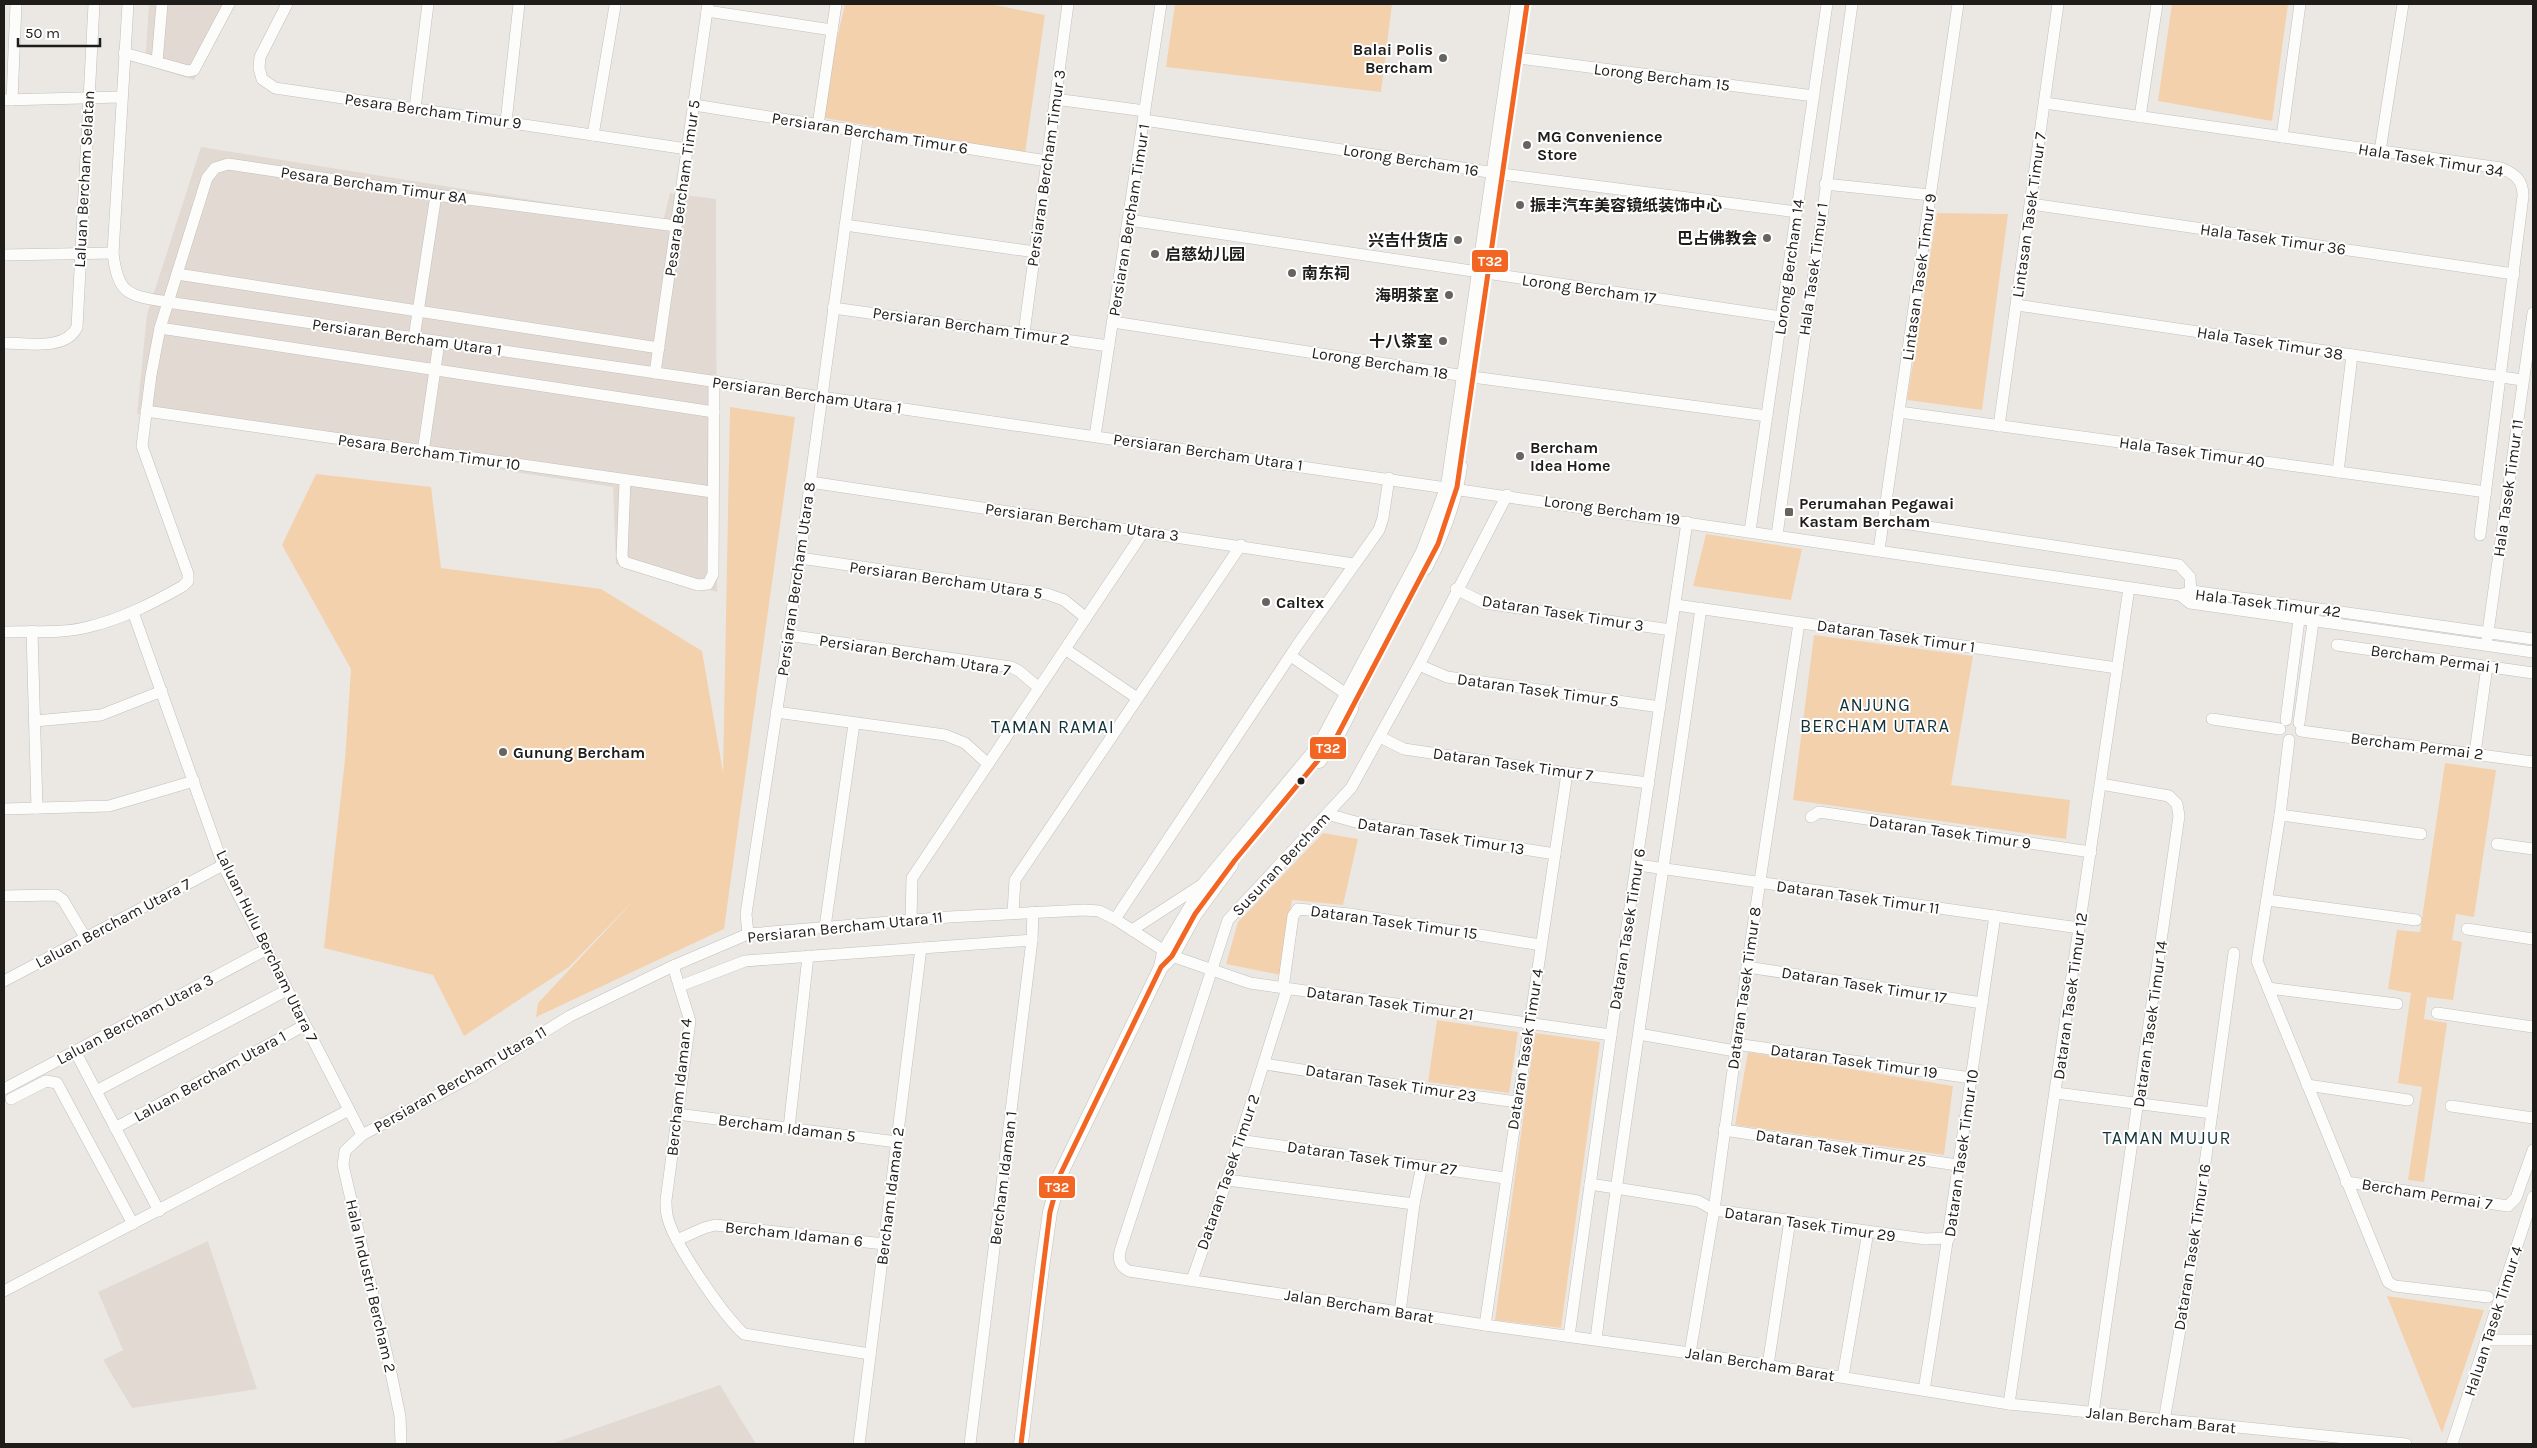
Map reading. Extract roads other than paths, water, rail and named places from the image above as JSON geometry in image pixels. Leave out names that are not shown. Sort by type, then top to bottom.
[{"type":"main road","points":[[1515,58],[1518,4]]},
{"type":"main road","points":[[1168,954],[1235,860],[1329,748],[1453,487],[1515,58],[1527,4]]},
{"type":"main road","points":[[1020,1444],[1050,1212],[1060,1175],[1161,967],[1206,882],[1320,745],[1352,698]]},
{"type":"street","points":[[16,4],[8,100],[121,97]]},
{"type":"street","name":"Laluan Bercham Selatan","points":[[4,343],[56,342],[70,338],[77,327],[87,98],[94,4]]},
{"type":"street","name":"Persiaran Bercham Utara 1","points":[[128,4],[112,253],[118,281],[133,295],[167,302],[439,342],[1453,487]]},
{"type":"street","points":[[157,62],[162,4]]},
{"type":"street","points":[[124,53],[188,71],[194,70],[229,4]]},
{"type":"street","name":"Pesara Bercham Timur 9","points":[[287,4],[259,62],[260,74],[269,85],[284,90],[687,149]]},
{"type":"street","points":[[415,108],[428,4]]},
{"type":"street","points":[[506,122],[519,4]]},
{"type":"street","points":[[818,125],[836,4]]},
{"type":"street","name":"Persiaran Bercham Timur 3","points":[[1024,333],[1068,4]]},
{"type":"street","name":"Persiaran Bercham Timur 1","points":[[1095,436],[1161,4]]},
{"type":"street","name":"Lorong Bercham 14","points":[[1750,531],[1827,4]]},
{"type":"street","name":"Hala Tasek Timur 1","points":[[1776,535],[1852,4]]},
{"type":"street","name":"Lintasan Tasek Timur 9","points":[[1879,550],[1958,4]]},
{"type":"street","name":"Lintasan Tasek Timur 7","points":[[1999,426],[2032,204],[2058,4]]},
{"type":"street","points":[[2140,117],[2157,4]]},
{"type":"street","points":[[2282,137],[2300,4]]},
{"type":"street","points":[[2380,151],[2403,4]]},
{"type":"street","points":[[593,135],[615,6]]},
{"type":"street","points":[[708,7],[832,30]]},
{"type":"street","name":"Pesara Bercham Timur 5","points":[[655,373],[708,7]]},
{"type":"street","name":"Lorong Bercham 15","points":[[1515,58],[1814,96]]},
{"type":"street","name":"Lorong Bercham 16","points":[[1056,99],[1144,116],[1498,173],[1797,212]]},
{"type":"street","name":"Hala Tasek Timur 34","points":[[2045,103],[2501,168],[2517,177],[2523,185],[2523,196],[2480,535]]},
{"type":"street","name":"Persiaran Bercham Timur 6","points":[[694,105],[1047,161]]},
{"type":"street","name":"Persiaran Bercham Utara 8","points":[[748,934],[746,914],[800,558],[858,131]]},
{"type":"street","name":"Pesara Bercham Timur 8A","points":[[4,632],[88,627],[133,612],[183,586],[188,577],[145,460],[142,446],[160,328],[167,302],[207,178],[220,165],[233,165],[436,195],[676,226]]},
{"type":"street","points":[[1826,184],[1930,195]]},
{"type":"street","points":[[414,338],[436,195]]},
{"type":"street","name":"Hala Tasek Timur 36","points":[[2032,204],[2514,274]]},
{"type":"street","name":"Lorong Bercham 17","points":[[1129,220],[1782,318]]},
{"type":"street","points":[[845,225],[1035,252]]},
{"type":"street","points":[[4,255],[112,253]]},
{"type":"street","points":[[177,274],[659,348]]},
{"type":"street","name":"Hala Tasek Timur 38","points":[[2017,305],[2522,380]]},
{"type":"street","name":"Persiaran Bercham Timur 2","points":[[833,308],[1109,346]]},
{"type":"street","name":"Hala Tasek Timur 11","points":[[2486,646],[2522,380],[2533,313]]},
{"type":"street","name":"Lorong Bercham 18","points":[[1113,322],[1469,377],[1767,416]]},
{"type":"street","points":[[160,328],[436,368],[714,412]]},
{"type":"street","points":[[423,452],[439,342]]},
{"type":"street","points":[[2338,472],[2352,355]]},
{"type":"street","points":[[625,481],[622,556],[624,562],[698,585],[708,584],[713,574],[714,382]]},
{"type":"street","name":"Pesara Bercham Timur 10","points":[[146,411],[712,492]]},
{"type":"street","name":"Hala Tasek Timur 40","points":[[1899,412],[2486,492]]},
{"type":"street","points":[[1115,919],[1291,656],[1379,530],[1384,518],[1389,478]]},
{"type":"street","name":"Persiaran Bercham Utara 3","points":[[810,482],[1241,545],[1354,564]]},
{"type":"street","name":"Lorong Bercham 19","points":[[1453,487],[2180,595]]},
{"type":"street","name":"Susunan Bercham","points":[[1119,1262],[1120,1250],[1228,920],[1351,788],[1419,665],[1456,589],[1507,495]]},
{"type":"street","points":[[1883,520],[2179,565],[2190,577],[2192,591],[2190,603]]},
{"type":"street","name":"Dataran Tasek Timur 6","points":[[1569,1336],[1611,1035],[1638,865],[1687,522]]},
{"type":"street","points":[[911,921],[912,878],[1144,531]]},
{"type":"street","points":[[1013,913],[1015,880],[1241,545]]},
{"type":"street","name":"Persiaran Bercham Utara 5","points":[[800,558],[1047,594],[1064,600],[1086,618]]},
{"type":"street","name":"Dataran Tasek Timur 12","points":[[2009,1404],[2129,588]]},
{"type":"street","name":"Dataran Tasek Timur 3","points":[[1456,589],[1484,603],[1671,630]]},
{"type":"street","name":"Hala Tasek Timur 42","points":[[2180,595],[2192,591],[2533,639]]},
{"type":"street","name":"Hala Tasek Timur 42","points":[[2180,595],[2190,603],[2533,652]]},
{"type":"street","name":"Dataran Tasek Timur 1","points":[[1676,605],[2117,668]]},
{"type":"street","points":[[2301,606],[2283,724],[2282,736],[2289,740],[2295,739],[2300,727],[2315,608]]},
{"type":"street","name":"Dataran Tasek Timur 6","points":[[1596,1340],[1616,1188],[1665,869],[1701,608]]},
{"type":"street","name":"Laluan Hulu Bercham Utara 7","points":[[133,612],[223,864],[362,1135]]},
{"type":"street","name":"Dataran Tasek Timur 8","points":[[1690,1352],[1714,1210],[1759,882],[1799,622]]},
{"type":"street","points":[[32,631],[37,808]]},
{"type":"street","name":"Persiaran Bercham Utara 7","points":[[787,635],[1010,668],[1019,671],[1038,687]]},
{"type":"street","name":"Bercham Permai 1","points":[[2337,645],[2533,673]]},
{"type":"street","points":[[1065,650],[1137,698]]},
{"type":"street","points":[[1291,656],[1352,698]]},
{"type":"street","name":"Dataran Tasek Timur 5","points":[[1419,665],[1447,676],[1660,707]]},
{"type":"street","points":[[2475,753],[2487,666]]},
{"type":"street","points":[[35,721],[101,715],[162,690]]},
{"type":"street","points":[[776,712],[945,735],[965,743],[987,764]]},
{"type":"street","points":[[2212,719],[2283,724],[2293,719],[2300,727]]},
{"type":"street","points":[[825,927],[854,724]]},
{"type":"street","name":"Bercham Permai 2","points":[[2300,727],[2533,762]]},
{"type":"street","name":"Dataran Tasek Timur 7","points":[[1380,737],[1404,748],[1567,773],[1649,783]]},
{"type":"street","points":[[2289,740],[2280,815],[2257,961],[2346,1182],[2390,1284],[2488,1297]]},
{"type":"street","name":"Dataran Tasek Timur 4","points":[[1485,1324],[1505,1178],[1567,773]]},
{"type":"street","points":[[4,809],[110,806],[194,781]]},
{"type":"street","name":"Dataran Tasek Timur 14","points":[[2093,1413],[2139,1105],[2179,816],[2177,804],[2164,795],[2101,784]]},
{"type":"street","name":"Dataran Tasek Timur 9","points":[[1812,817],[1819,812],[2091,852]]},
{"type":"street","name":"Dataran Tasek Timur 13","points":[[1327,814],[1363,824],[1555,854]]},
{"type":"street","points":[[2280,815],[2421,834]]},
{"type":"street","points":[[2497,844],[2533,850]]},
{"type":"street","name":"Laluan Bercham Utara 7","points":[[4,981],[223,864]]},
{"type":"street","name":"Dataran Tasek Timur 11","points":[[1638,865],[2078,928]]},
{"type":"street","points":[[1132,930],[1206,882]]},
{"type":"street","points":[[4,896],[56,895],[63,900],[85,937]]},
{"type":"street","points":[[2267,900],[2416,920]]},
{"type":"street","name":"Dataran Tasek Timur 15","points":[[1285,988],[1293,916],[1298,909],[1350,914],[1541,945]]},
{"type":"street","name":"Persiaran Bercham Utara 11","points":[[362,1135],[469,1078],[570,1016],[672,966],[748,934],[1013,913],[1084,910],[1099,911],[1115,919],[1168,954]]},
{"type":"street","name":"Bercham Idaman 1","points":[[970,1444],[1032,940],[1033,912]]},
{"type":"street","name":"Dataran Tasek Timur 10","points":[[1924,1390],[1949,1238],[1957,1165],[1994,916]]},
{"type":"street","points":[[2467,929],[2533,939]]},
{"type":"street","points":[[680,986],[745,961],[1032,940]]},
{"type":"street","name":"Bercham Idaman 2","points":[[859,1444],[921,948]]},
{"type":"street","name":"Laluan Bercham Utara 3","points":[[4,1088],[267,950]]},
{"type":"street","name":"Dataran Tasek Timur 16","points":[[2164,1421],[2190,1272],[2234,953]]},
{"type":"street","name":"Dataran Tasek Timur 21","points":[[1168,954],[1250,983],[1611,1035]]},
{"type":"street","points":[[789,1128],[808,956]]},
{"type":"street","name":"Bercham Idaman 4","points":[[672,966],[690,1021],[666,1200],[667,1215],[678,1240],[700,1279],[744,1334],[870,1354]]},
{"type":"street","name":"Dataran Tasek Timur 17","points":[[1747,967],[1982,1003]]},
{"type":"street","name":"Dataran Tasek Timur 2","points":[[1192,1280],[1265,1064],[1285,988]]},
{"type":"street","points":[[2268,988],[2397,1004]]},
{"type":"street","points":[[96,1091],[287,990]]},
{"type":"street","points":[[2437,1013],[2533,1027]]},
{"type":"street","name":"Laluan Bercham Utara 1","points":[[115,1128],[305,1025]]},
{"type":"street","name":"Dataran Tasek Timur 19","points":[[1639,1034],[1971,1078]]},
{"type":"street","points":[[75,1051],[159,1211]]},
{"type":"street","name":"Dataran Tasek Timur 23","points":[[1265,1064],[1517,1102]]},
{"type":"street","points":[[11,1099],[46,1081],[57,1083],[133,1224]]},
{"type":"street","points":[[2307,1084],[2408,1100]]},
{"type":"street","points":[[2056,1093],[2212,1114]]},
{"type":"street","points":[[2451,1106],[2533,1118]]},
{"type":"street","name":"Persiaran Bercham Utara 11","points":[[4,1291],[349,1110]]},
{"type":"street","name":"Bercham Idaman 5","points":[[677,1114],[897,1142]]},
{"type":"street","name":"Dataran Tasek Timur 25","points":[[1724,1130],[1957,1165]]},
{"type":"street","name":"Hala Industri Bercham 2","points":[[362,1135],[346,1151],[343,1165],[400,1416],[401,1444]]},
{"type":"street","name":"Dataran Tasek Timur 27","points":[[1239,1140],[1505,1178]]},
{"type":"street","name":"Bercham Permai 7","points":[[2346,1182],[2508,1206],[2516,1198],[2533,1150]]},
{"type":"street","points":[[1400,1312],[1414,1204],[1422,1165]]},
{"type":"street","points":[[1227,1180],[1414,1204]]},
{"type":"street","name":"Dataran Tasek Timur 29","points":[[1590,1184],[1698,1201],[1714,1210],[1924,1239],[1949,1238]]},
{"type":"street","name":"Haluan Tasek Timur 4","points":[[2452,1444],[2533,1197]]},
{"type":"street","points":[[1768,1365],[1790,1220]]},
{"type":"street","name":"Bercham Idaman 6","points":[[678,1240],[715,1225],[884,1244]]},
{"type":"street","points":[[1843,1376],[1868,1232]]},
{"type":"street","name":"Jalan Bercham Barat","points":[[1119,1262],[1130,1271],[1400,1312],[1690,1352],[2009,1404],[2406,1444]]},
{"type":"street","points":[[2486,1340],[2533,1340]]},
{"type":"place","name":"Balai Polis Bercham","points":[[1443,58]]},
{"type":"place","name":"MG Convenience Store","points":[[1527,145]]},
{"type":"place","name":"振丰汽车美容镜纸装饰中心","points":[[1520,205]]},
{"type":"place","name":"巴占佛教会","points":[[1767,238]]},
{"type":"place","name":"兴吉什货店","points":[[1458,240]]},
{"type":"place","name":"启慈幼儿园","points":[[1155,254]]},
{"type":"place","name":"南东祠","points":[[1292,273]]},
{"type":"place","name":"海明茶室","points":[[1449,295]]},
{"type":"place","name":"十八茶室","points":[[1443,341]]},
{"type":"place","name":"Bercham Idea Home","points":[[1520,456]]},
{"type":"place","name":"Perumahan Pegawai Kastam Bercham","points":[[1789,512]]},
{"type":"place","name":"Caltex","points":[[1266,602]]},
{"type":"place","name":"Gunung Bercham","points":[[503,752]]},
{"type":"district","name":"ANJUNG BERCHAM UTARA","points":[[1875,715]]},
{"type":"district","name":"TAMAN RAMAI","points":[[1053,727]]},
{"type":"district","name":"TAMAN MUJUR","points":[[2167,1138]]}]
